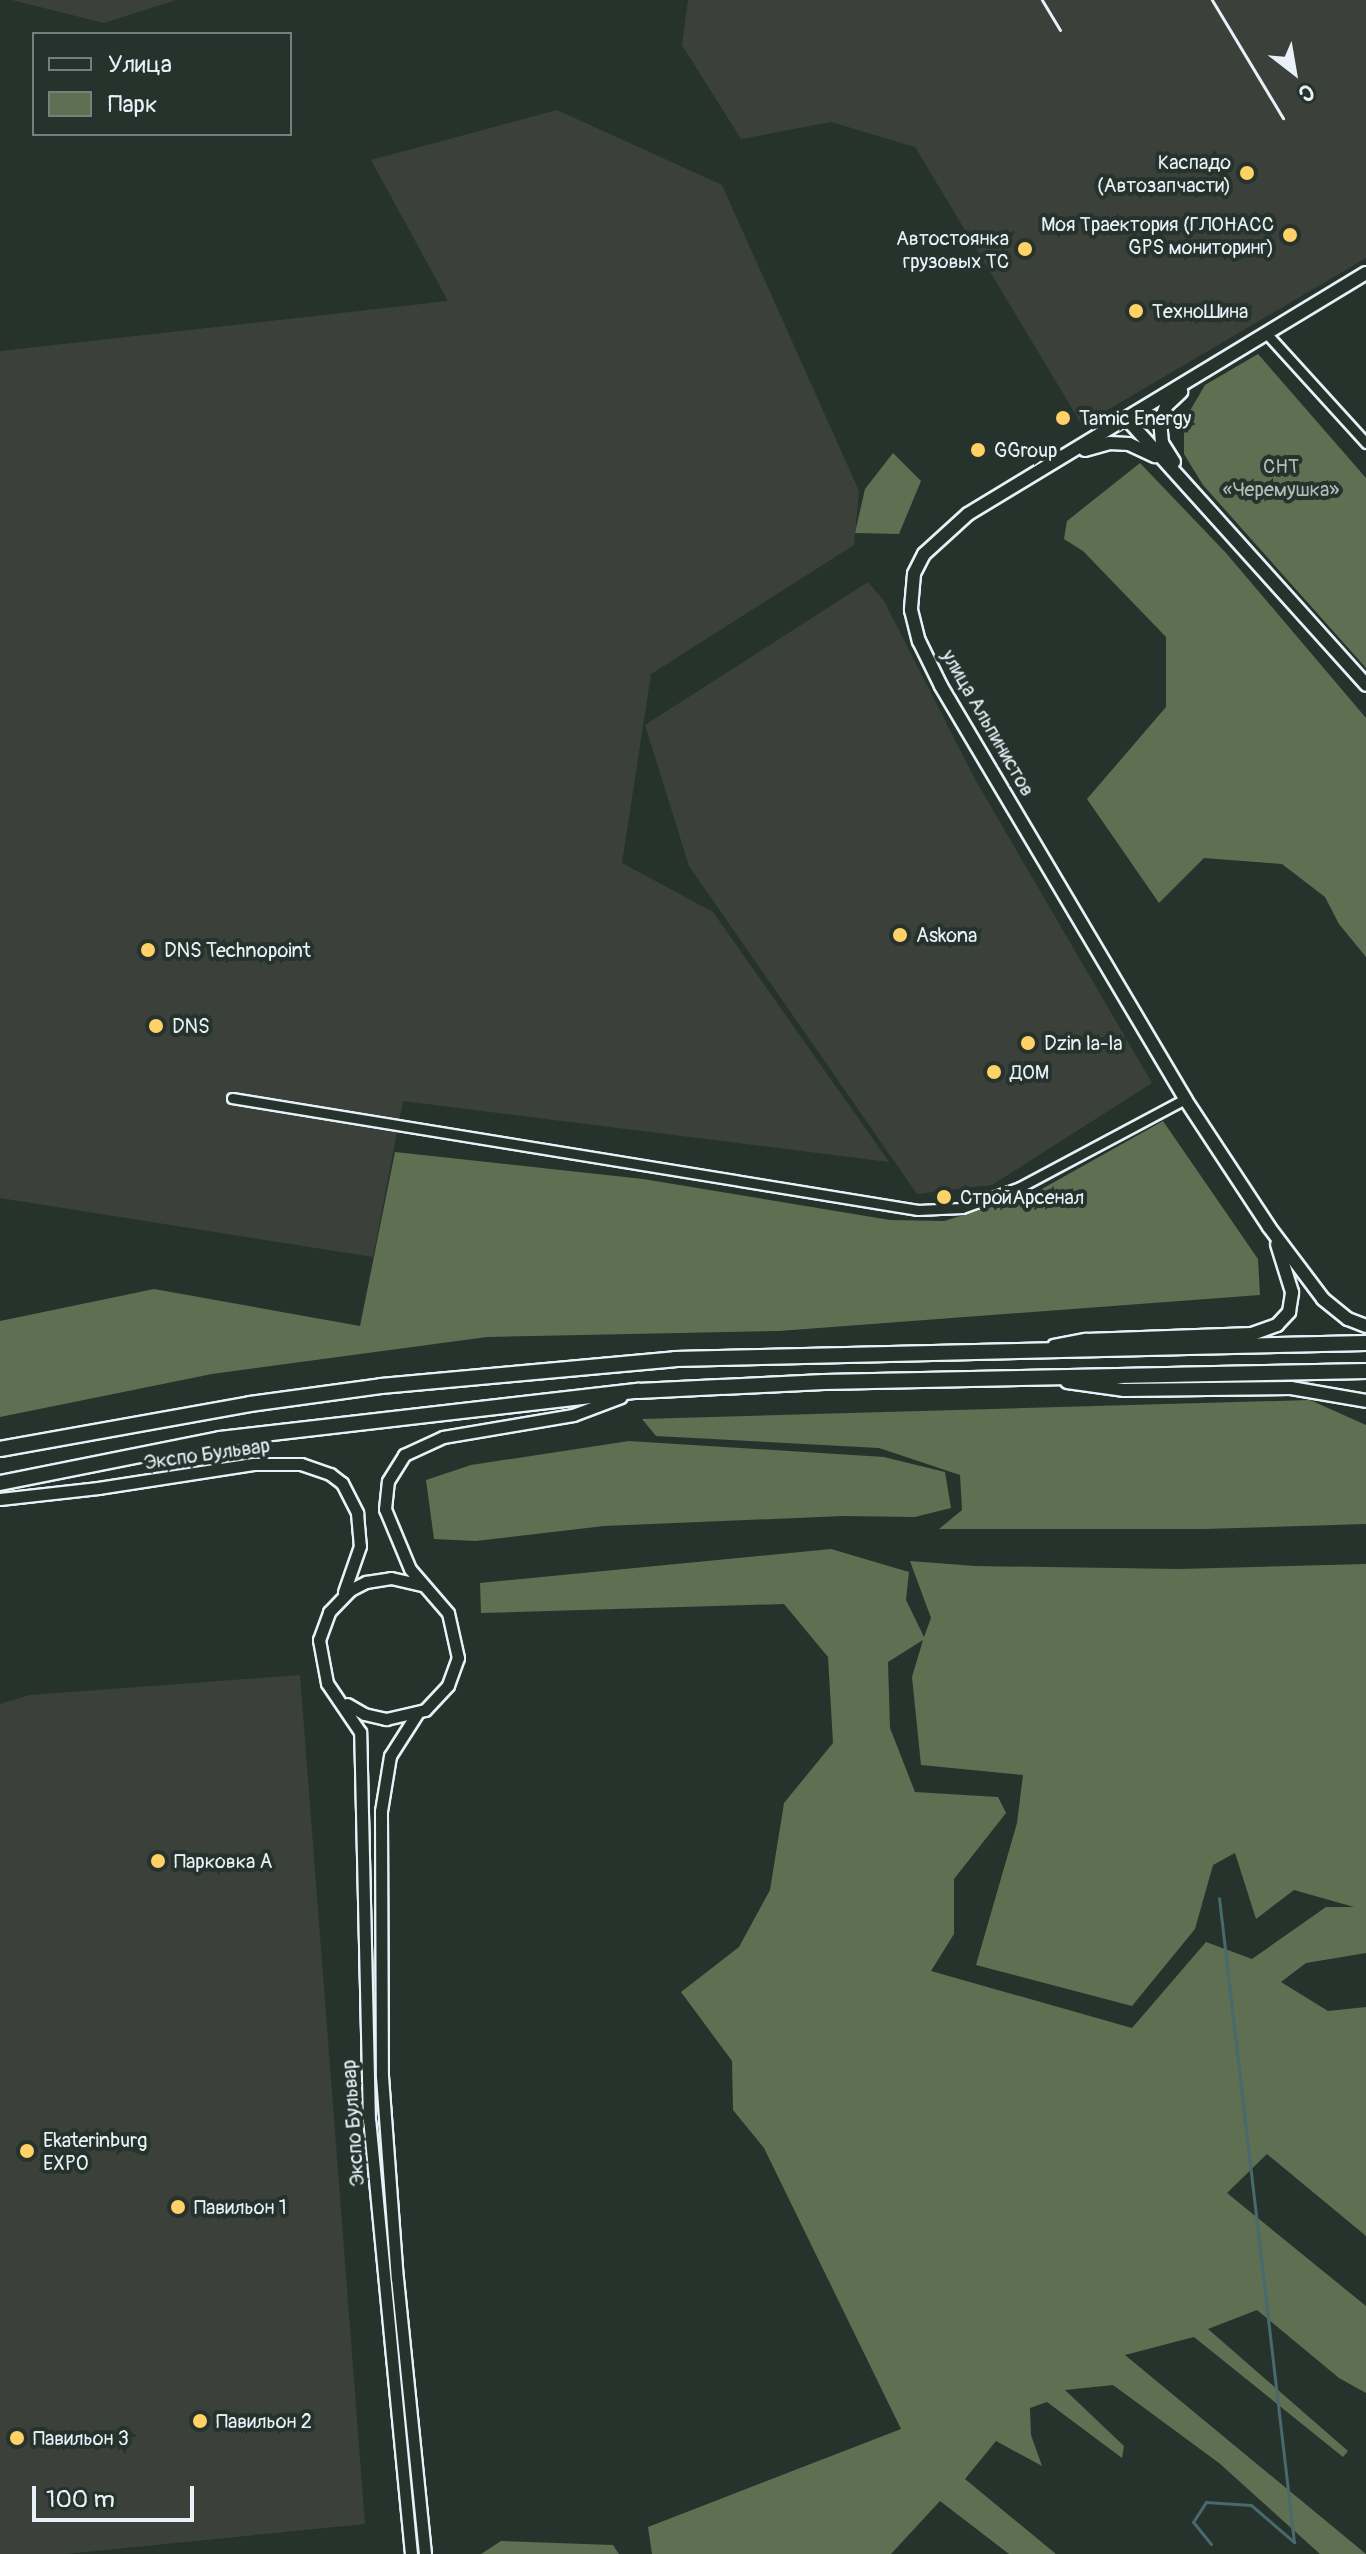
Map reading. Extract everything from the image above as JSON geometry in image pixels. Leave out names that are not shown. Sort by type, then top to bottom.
[{"type":"main road","name":"улица Альпинистов","points":[[1269,1227],[1185,1099],[941,686],[919,641],[911,610],[914,574],[924,554],[968,514],[1366,273]]},
{"type":"main road","points":[[1204,504],[1162,443],[1160,422],[1172,399],[1216,363]]},
{"type":"main road","points":[[1126,418],[1366,685]]},
{"type":"main road","points":[[1046,468],[1109,443],[1147,450],[1177,474]]},
{"type":"main road","points":[[1269,1227],[1323,1299],[1348,1319],[1366,1326]]},
{"type":"main road","points":[[1033,1350],[1086,1340],[1252,1334],[1277,1325],[1289,1312],[1292,1292],[1285,1263],[1269,1227]]},
{"type":"main road","points":[[0,1449],[250,1404],[486,1375],[675,1359],[1366,1343]]},
{"type":"main road","points":[[0,1483],[220,1439],[638,1391],[824,1382],[1366,1371]]},
{"type":"main road","points":[[1048,1379],[1124,1390],[1302,1389],[1366,1401]]},
{"type":"street","points":[[1266,333],[1366,443]]},
{"type":"street","points":[[232,1098],[918,1210],[962,1208],[1020,1187],[1185,1099]]},
{"type":"street","name":"Экспо Бульвар","points":[[425,2554],[397,2278],[382,2076],[381,1811],[390,1756],[418,1712],[444,1691],[458,1658],[448,1613],[422,1585],[400,1550],[385,1509],[388,1481],[404,1455],[443,1437],[573,1415],[638,1391]]},
{"type":"street","name":"Экспо Бульвар","points":[[0,1499],[98,1488],[253,1464],[301,1464],[330,1474],[342,1483],[357,1513],[360,1523],[358,1558],[342,1596],[329,1612],[319,1640],[322,1668],[356,1723],[361,1742],[369,2121],[411,2554]]},
{"type":"street","points":[[342,1596],[376,1579],[407,1580],[422,1585]]},
{"type":"street","points":[[337,1696],[375,1717],[398,1718],[418,1712]]},
{"type":"shaded area","points":[[12,0],[176,0],[104,23]]},
{"type":"shaded area","points":[[688,0],[1366,0],[1366,258],[1082,425],[915,147],[831,122],[741,139],[682,45]]},
{"type":"shaded area","points":[[557,110],[722,185],[859,491],[854,545],[651,674],[622,863],[713,912],[889,1162],[403,1101],[373,1257],[0,1198],[0,351],[448,301],[371,160]]},
{"type":"shaded area","points":[[868,582],[884,601],[976,781],[1152,1083],[992,1185],[917,1194],[689,866],[645,725]]},
{"type":"shaded area","points":[[300,1675],[365,2524],[65,2554],[0,2554],[0,1704],[30,1695]]},
{"type":"green space","name":"СНТ «Черемушка»","points":[[1258,354],[1366,478],[1366,668],[1203,485],[1184,454],[1184,421],[1205,385]]},
{"type":"green space","points":[[893,453],[921,481],[899,534],[855,533],[865,489]]},
{"type":"green space","points":[[1140,463],[1226,553],[1366,718],[1366,957],[1339,924],[1325,897],[1282,864],[1204,858],[1159,903],[1087,799],[1166,707],[1166,637],[1083,551],[1064,539],[1067,521]]},
{"type":"green space","points":[[1163,1121],[1258,1259],[1260,1295],[779,1331],[487,1337],[212,1374],[0,1417],[0,1321],[154,1289],[360,1326],[395,1152],[643,1179],[890,1220],[944,1221],[1033,1194]]},
{"type":"green space","points":[[1310,1400],[1366,1425],[1366,1524],[1204,1529],[939,1529],[962,1510],[960,1475],[879,1448],[656,1436],[642,1419]]},
{"type":"green space","points":[[629,1441],[884,1457],[945,1472],[951,1508],[915,1517],[843,1516],[604,1526],[476,1541],[434,1539],[426,1480],[471,1465]]},
{"type":"green space","points":[[831,1549],[909,1572],[906,1600],[924,1637],[931,1618],[910,1561],[975,1566],[1180,1569],[1366,1564],[1366,1953],[1306,1963],[1281,1982],[1328,2011],[1366,2007],[1366,2236],[1267,2154],[1227,2193],[1366,2306],[1366,2393],[1339,2378],[1257,2310],[1208,2329],[1348,2451],[1343,2457],[1194,2337],[1125,2355],[1366,2554],[1320,2554],[1219,2463],[1113,2385],[1065,2390],[1124,2446],[1122,2458],[1047,2402],[1030,2408],[1031,2435],[1042,2466],[996,2441],[965,2479],[1056,2554],[1009,2554],[940,2501],[891,2554],[652,2554],[648,2527],[901,2429],[764,2148],[733,2110],[732,2061],[681,1992],[739,1947],[770,1890],[784,1803],[833,1743],[828,1657],[784,1604],[481,1613],[480,1583]],"holes":[[[923,1640],[912,1677],[921,1765],[1023,1775],[1017,1823],[976,1965],[1132,2006],[1195,1929],[1213,1865],[1235,1853],[1256,1919],[1294,1890],[1354,1907],[1326,1907],[1252,1959],[1206,1942],[1132,2028],[931,1971],[954,1934],[954,1879],[1006,1813],[998,1797],[915,1792],[890,1728],[888,1662]]]},
{"type":"green space","points":[[501,2541],[613,2545],[619,2554],[481,2554]]},
{"type":"waterway","points":[[1211,2544],[1193,2522],[1206,2502],[1251,2505],[1294,2542],[1219,1898]]},
{"type":"railway","points":[[1042,0],[1060,30]]},
{"type":"railway","points":[[1212,0],[1283,118]]},
{"type":"place","name":"Каспадо (Автозапчасти)","points":[[1247,173]]},
{"type":"place","name":"Моя Траектория (ГЛОНАСС GPS мониторинг)","points":[[1290,235]]},
{"type":"place","name":"Автостоянка грузовых ТС","points":[[1025,249]]},
{"type":"place","name":"ТехноШина","points":[[1136,311]]},
{"type":"place","name":"Tamic Energy","points":[[1063,418]]},
{"type":"place","name":"GGroup","points":[[978,450]]},
{"type":"place","name":"Askona","points":[[900,935]]},
{"type":"place","name":"DNS Technopoint","points":[[148,950]]},
{"type":"place","name":"DNS","points":[[156,1026]]},
{"type":"place","name":"Dzin la-la","points":[[1028,1043]]},
{"type":"place","name":"ДОМ","points":[[994,1072]]},
{"type":"place","name":"СтройАрсенал","points":[[944,1197]]},
{"type":"place","name":"Парковка A","points":[[158,1861]]},
{"type":"place","name":"Ekaterinburg EXPO","points":[[27,2151]]},
{"type":"place","name":"Павильон 1","points":[[178,2207]]},
{"type":"place","name":"Павильон 2","points":[[200,2421]]},
{"type":"place","name":"Павильон 3","points":[[17,2438]]}]
